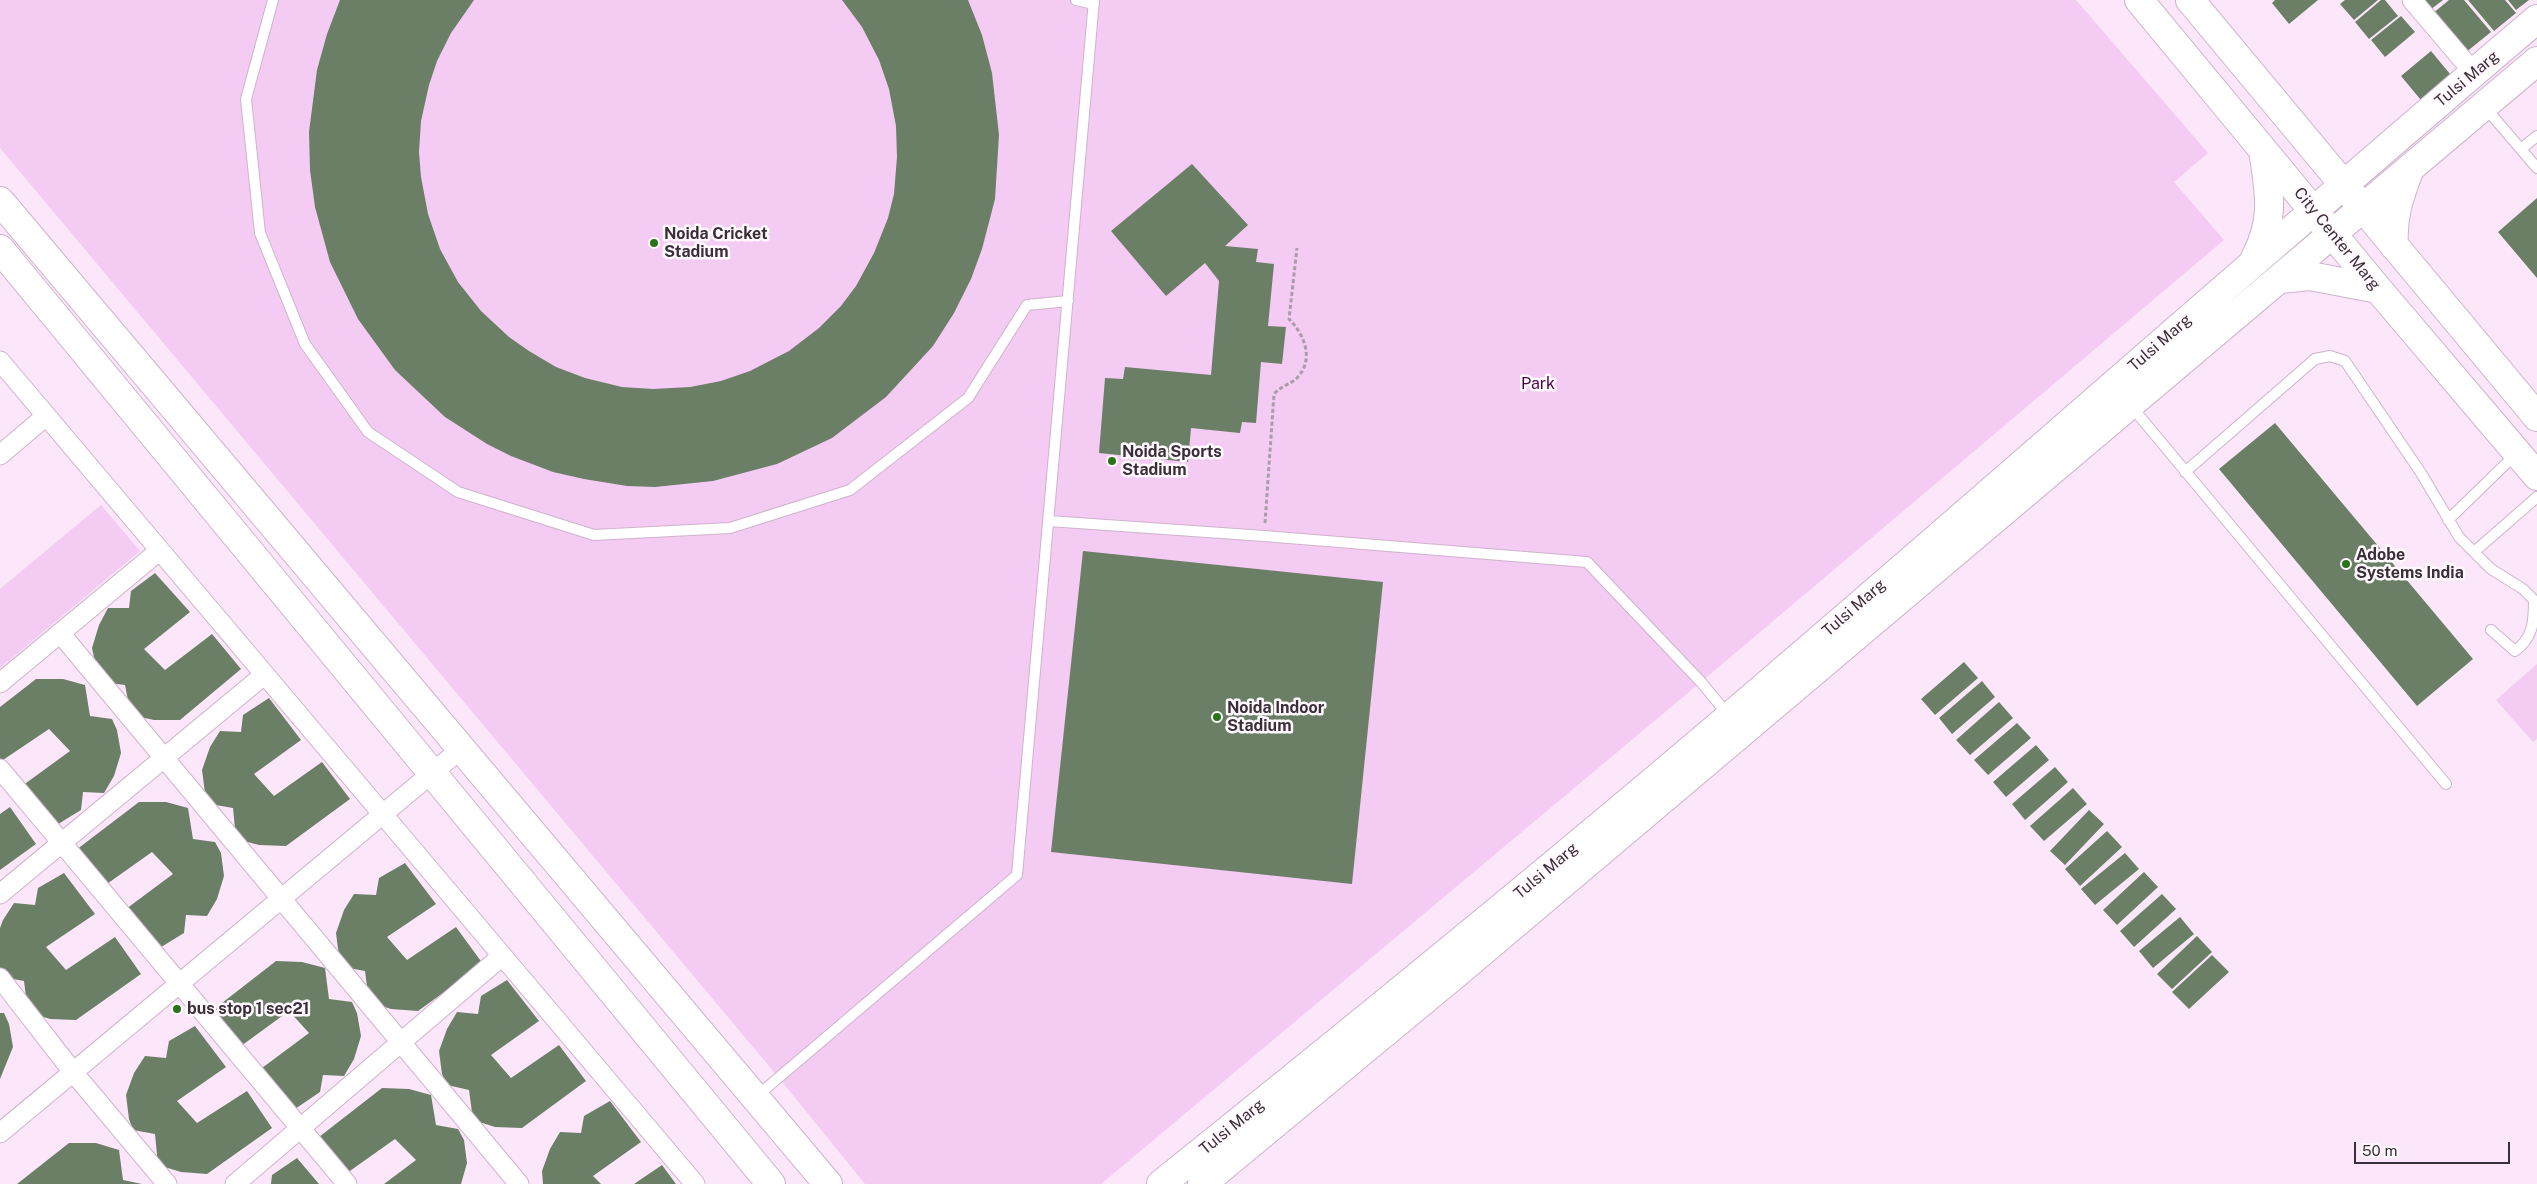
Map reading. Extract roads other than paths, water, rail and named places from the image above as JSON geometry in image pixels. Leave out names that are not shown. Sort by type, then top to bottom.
[{"type":"street","name":"City Center Marg","points":[[2139,0],[2378,289],[2537,476]]},
{"type":"street","points":[[2190,0],[2537,418]]},
{"type":"street","points":[[2412,0],[2474,73]]},
{"type":"street","name":"Tulsi Marg","points":[[1207,1183],[1457,973],[2313,210],[2537,20]]},
{"type":"street","name":"Tulsi Marg","points":[[1161,1184],[1735,725],[2130,405],[2537,61]]},
{"type":"street","points":[[2252,264],[2264,240],[2271,206],[2263,149]]},
{"type":"street","points":[[2394,246],[2393,224],[2396,207],[2409,170]]},
{"type":"street","points":[[0,201],[828,1184]]},
{"type":"street","points":[[0,249],[770,1184]]},
{"type":"street","points":[[2280,279],[2310,276],[2378,289]]},
{"type":"street","points":[[0,361],[695,1184]]},
{"type":"street","points":[[0,455],[46,416]]},
{"type":"street","points":[[0,683],[159,551]]},
{"type":"street","points":[[60,633],[520,1184]]},
{"type":"street","points":[[0,894],[264,675]]},
{"type":"street","points":[[0,1133],[461,749]]},
{"type":"street","points":[[0,769],[347,1184]]},
{"type":"street","points":[[235,1184],[502,956]]},
{"type":"street","points":[[0,978],[73,1072],[167,1184]]},
{"type":"lane","points":[[273,0],[246,99],[260,233],[305,344],[368,432],[458,492],[594,535],[730,528],[850,490],[968,398],[1027,305],[1068,301]]},
{"type":"lane","points":[[756,1097],[1017,875],[1094,2],[1076,0]]},
{"type":"lane","points":[[2484,106],[2537,168]]},
{"type":"lane","points":[[2521,149],[2537,136]]},
{"type":"lane","points":[[2185,472],[2315,359],[2330,356],[2345,361],[2421,473],[2458,537],[2491,569],[2524,588],[2534,600],[2533,630],[2522,646],[2515,651],[2490,630]]},
{"type":"lane","points":[[2130,405],[2446,784]]},
{"type":"lane","points":[[2448,520],[2517,453]]},
{"type":"lane","points":[[2474,552],[2537,497]]},
{"type":"lane","points":[[1049,522],[1264,536],[1587,562],[1701,682],[1735,725]]},
{"type":"place","name":"Noida Cricket Stadium","points":[[654,243]]},
{"type":"place","name":"Noida Sports Stadium","points":[[1112,461]]},
{"type":"place","name":"Adobe Systems India","points":[[2346,564]]},
{"type":"place","name":"Noida Indoor Stadium","points":[[1217,717]]},
{"type":"place","name":"bus stop 1 sec21","points":[[177,1009]]},
{"type":"park label","name":"Park","points":[[1538,384]]}]
